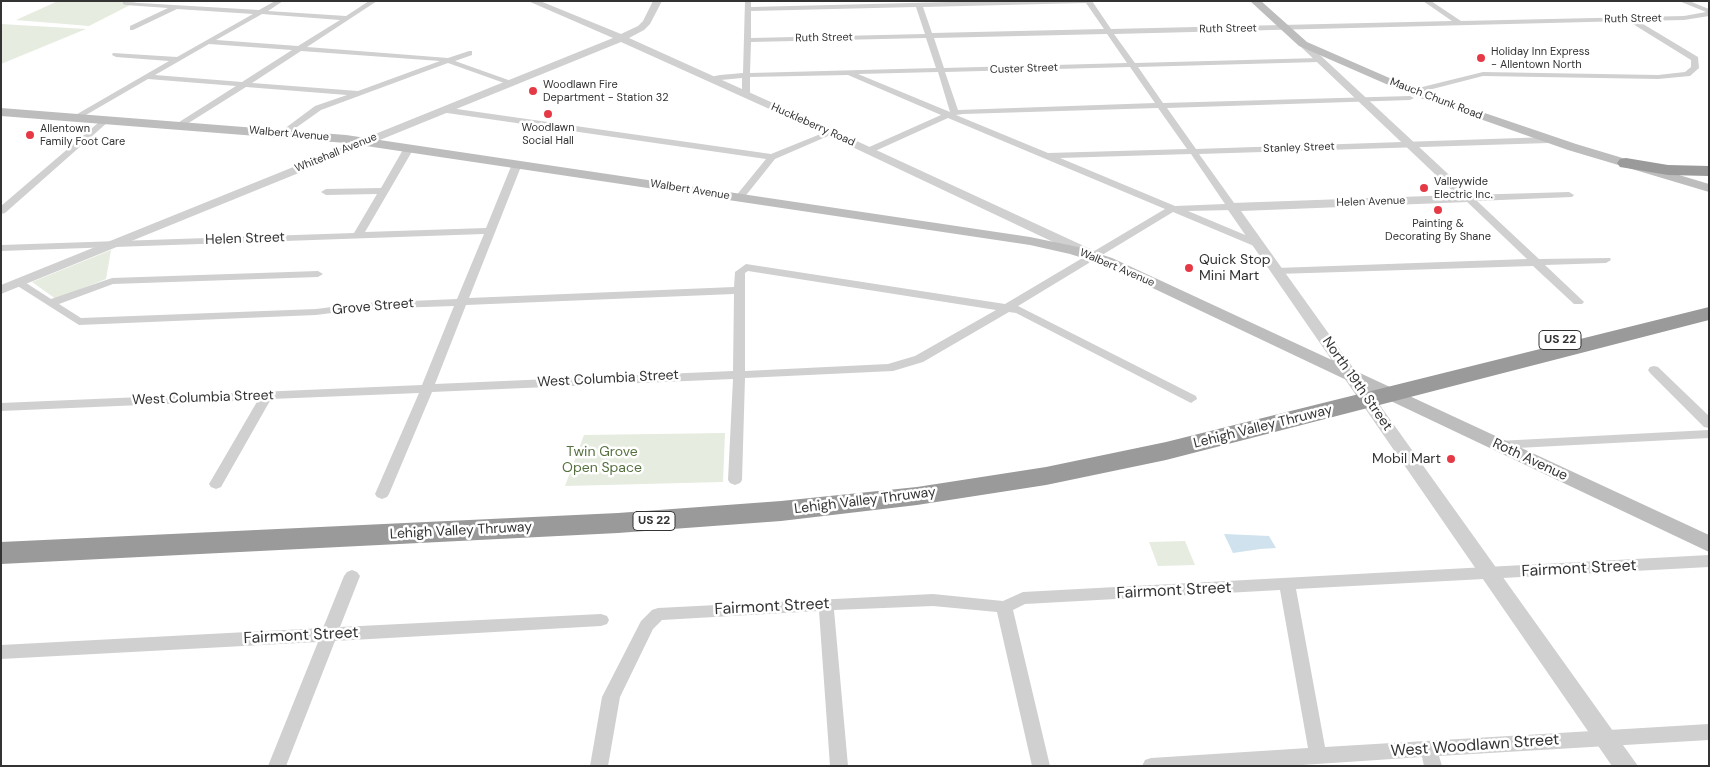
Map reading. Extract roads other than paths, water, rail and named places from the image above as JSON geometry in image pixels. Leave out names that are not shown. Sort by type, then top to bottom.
[{"type":"highway","points":[[1626,163],[1668,170],[1709,171]]},
{"type":"highway","name":"Lehigh Valley Thruway","points":[[1,553],[618,523],[781,511],[917,496],[1046,476],[1166,451],[1294,414],[1709,303]]},
{"type":"highway","name":"Lehigh Valley Thruway","points":[[1417,382],[1709,313]]},
{"type":"highway","name":"Lehigh Valley Thruway","points":[[1,537],[722,502],[848,492],[950,480],[1040,465],[1294,414]]},
{"type":"main road","name":"Mauch Chunk Road","points":[[1256,1],[1303,44],[1412,95],[1572,147],[1709,188]]},
{"type":"main road","name":"Walbert Avenue","points":[[4,114],[105,120],[365,141],[1030,241],[1092,255],[1352,376]]},
{"type":"main road","name":"Mauch Chunk Road","points":[[1572,147],[1589,155],[1709,192]]},
{"type":"main road","name":"Roth Avenue","points":[[1352,376],[1709,544]]},
{"type":"street","points":[[133,28],[186,1]]},
{"type":"street","points":[[76,118],[280,1]]},
{"type":"street","points":[[180,126],[374,1]]},
{"type":"street","name":"Huckleberry Road","points":[[532,1],[621,38],[870,150],[1092,255]]},
{"type":"street","name":"Whitehall Avenue","points":[[1,290],[621,38],[641,28],[647,22],[658,1]]},
{"type":"street","points":[[746,95],[748,75],[748,5],[919,5],[1088,1]]},
{"type":"street","name":"North 19th Street","points":[[1088,1],[1626,766]]},
{"type":"street","points":[[1426,1],[1460,23]]},
{"type":"street","points":[[1682,1],[1709,13]]},
{"type":"street","points":[[125,3],[348,18]]},
{"type":"street","points":[[919,5],[942,71],[952,114]]},
{"type":"street","name":"Ruth Street","points":[[748,40],[1684,18],[1709,13]]},
{"type":"street","points":[[870,150],[952,114],[1161,105],[1362,100],[1412,95],[1483,74],[1679,76],[1692,72],[1697,66],[1695,60],[1688,53],[1629,19]]},
{"type":"street","points":[[208,42],[448,60],[510,82]]},
{"type":"street","points":[[1303,44],[1578,302]]},
{"type":"street","points":[[283,134],[318,108],[469,53]]},
{"type":"street","points":[[116,55],[179,59]]},
{"type":"street","name":"Custer Street","points":[[713,79],[748,75],[1336,59]]},
{"type":"street","points":[[846,73],[952,114],[1258,244]]},
{"type":"street","points":[[147,77],[358,93]]},
{"type":"street","points":[[443,110],[772,157]]},
{"type":"street","points":[[1,211],[105,120]]},
{"type":"street","points":[[740,197],[772,157],[832,133]]},
{"type":"street","name":"Stanley Street","points":[[1048,156],[1550,140]]},
{"type":"street","points":[[358,235],[409,148]]},
{"type":"street","points":[[382,494],[427,388],[488,231],[517,164]]},
{"type":"street","points":[[326,192],[384,191]]},
{"type":"street","name":"Helen Avenue","points":[[1172,209],[1569,195]]},
{"type":"street","name":"West Columbia Street","points":[[1,407],[739,373],[872,370],[905,364],[947,344],[1092,255],[1172,209]]},
{"type":"street","name":"Helen Street","points":[[1,248],[488,231]]},
{"type":"street","points":[[1277,271],[1606,260]]},
{"type":"street","points":[[735,480],[740,272],[742,269],[751,266],[1019,310],[1191,399]]},
{"type":"street","points":[[50,303],[112,281],[318,274]]},
{"type":"street","name":"Grove Street","points":[[19,283],[79,322],[316,312],[363,306],[740,290]]},
{"type":"street","points":[[1654,370],[1709,424]]},
{"type":"street","points":[[216,484],[267,395]]},
{"type":"street","points":[[1498,445],[1709,434]]},
{"type":"street","name":"Fairmont Street","points":[[599,766],[611,697],[646,625],[654,616],[662,613],[934,600],[1004,607],[1023,598],[1709,561]]},
{"type":"street","points":[[277,766],[352,576]]},
{"type":"street","points":[[1287,585],[1318,756]]},
{"type":"street","points":[[826,604],[838,766]]},
{"type":"street","points":[[1004,607],[1041,766]]},
{"type":"street","name":"Fairmont Street","points":[[1,652],[601,620]]},
{"type":"street","name":"West Woodlawn Street","points":[[1151,766],[1709,732]]},
{"type":"street","points":[[1428,748],[1433,766]]},
{"type":"water","points":[[1224,534],[1269,536],[1276,548],[1233,553]]},
{"type":"place","name":"Holiday Inn Express - Allentown North","points":[[1481,58]]},
{"type":"place","name":"Woodlawn Fire Department - Station 32","points":[[533,91]]},
{"type":"place","name":"Woodlawn Social Hall","points":[[548,114]]},
{"type":"place","name":"Allentown Family Foot Care","points":[[30,135]]},
{"type":"place","name":"Valleywide Electric Inc.","points":[[1424,188]]},
{"type":"place","name":"Painting & Decorating By Shane","points":[[1438,210]]},
{"type":"place","name":"Quick Stop Mini Mart","points":[[1189,268]]},
{"type":"place","name":"Mobil Mart","points":[[1451,459]]},
{"type":"park label","name":"Twin Grove Open Space","points":[[602,460]]}]
